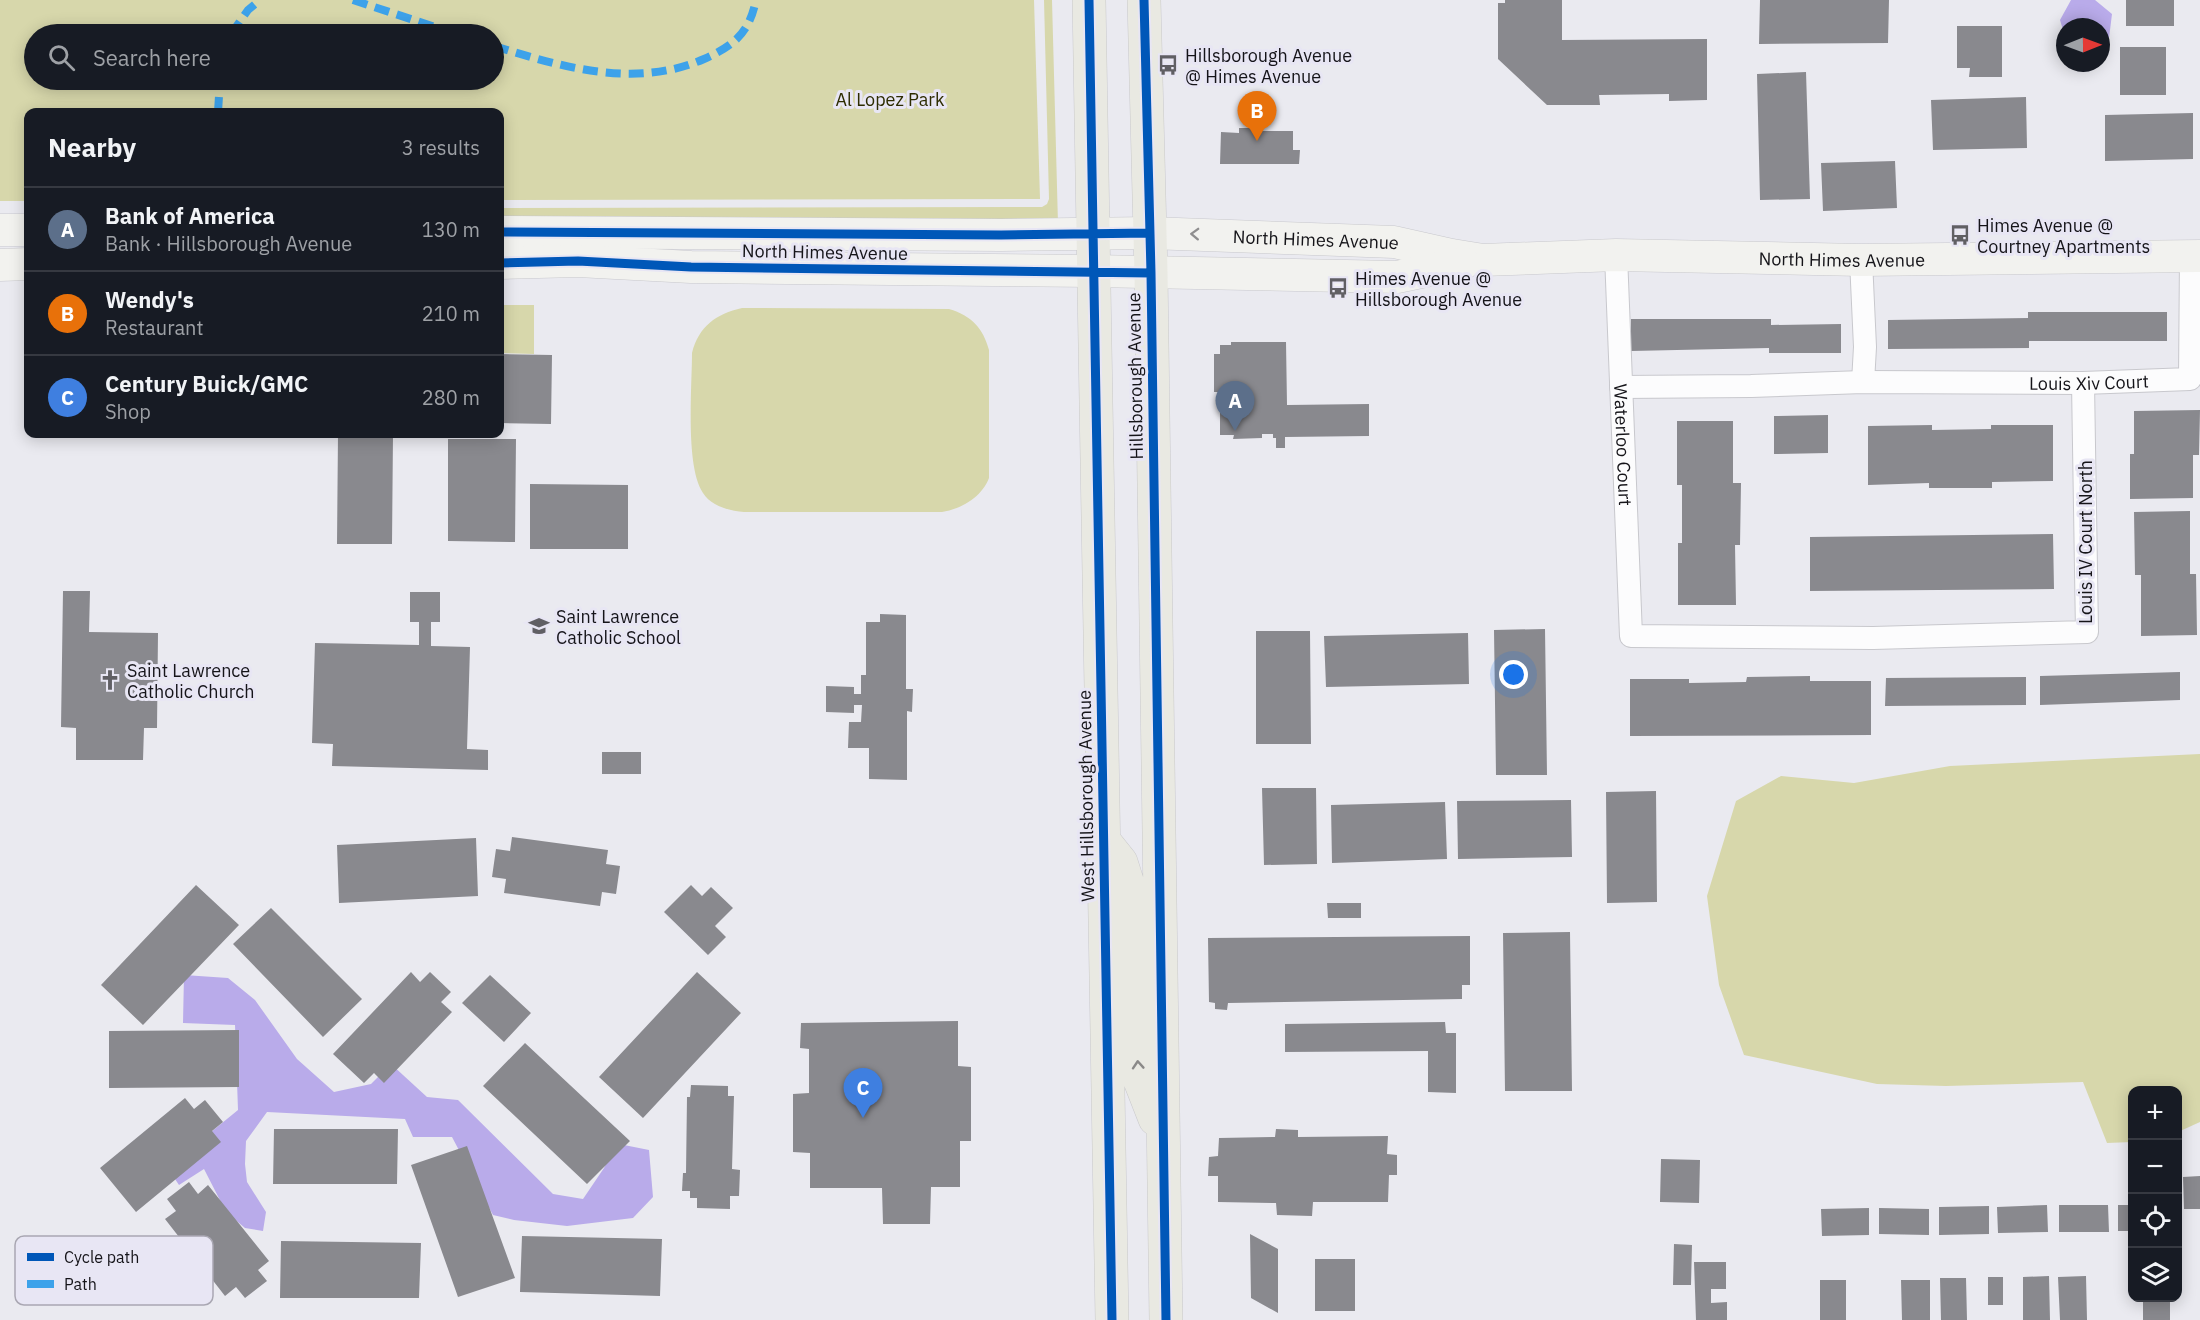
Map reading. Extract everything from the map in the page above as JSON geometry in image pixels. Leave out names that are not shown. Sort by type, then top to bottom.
[{"type":"main road","points":[[1089,0],[1093,271]]},
{"type":"main road","name":"Hillsborough Avenue","points":[[1144,0],[1151,273],[1163,1140]]},
{"type":"main road","name":"West Hillsborough Avenue","points":[[1093,271],[1112,1320]]},
{"type":"main road","points":[[1104,839],[1121,862],[1132,897],[1137,1073],[1163,1140],[1166,1320]]},
{"type":"street","points":[[0,230],[24,230]]},
{"type":"street","name":"North Himes Avenue","points":[[504,262],[578,247],[694,233],[1002,235],[1092,232],[1394,242],[1482,260]]},
{"type":"street","name":"North Himes Avenue","points":[[504,233],[691,267],[1397,277],[1482,260],[1616,255],[1861,260],[2196,256]]},
{"type":"street","points":[[691,267],[694,233]]},
{"type":"street","name":"Waterloo Court","points":[[1616,255],[1632,636]]},
{"type":"street","name":"Louis Xiv Court","points":[[1621,387],[1863,382],[2084,383],[2190,379],[2196,256]]},
{"type":"street","points":[[1861,260],[1865,347],[1863,382]]},
{"type":"street","points":[[0,264],[24,264]]},
{"type":"street","name":"Louis IV Court North","points":[[1632,636],[1873,638],[2088,632],[2084,383]]},
{"type":"green space","name":"Al Lopez Park","points":[[0,0],[1034,0],[1040,199],[504,200],[504,108],[24,108],[24,201],[0,201]]},
{"type":"green space","points":[[1044,0],[1052,0],[1058,224],[504,222],[504,208],[1042,207],[1049,199]]},
{"type":"green space","points":[[504,305],[534,305],[534,354],[504,353]]},
{"type":"green space","points":[[742,308],[949,309],[970,319],[980,329],[989,350],[989,478],[986,485],[970,501],[942,512],[744,512],[727,509],[706,498],[697,481],[692,446],[692,353],[704,328],[724,314]]},
{"type":"green space","points":[[2200,754],[2200,1122],[2182,1130],[2182,1086],[2128,1086],[2128,1142],[2107,1143],[2083,1082],[1946,1086],[1877,1084],[1744,1055],[1719,985],[1707,896],[1736,801],[1781,776],[1854,783],[1950,766]]},
{"type":"shaded area","points":[[2071,0],[2095,0],[2112,14],[2110,30],[2110,18],[2061,18]]},
{"type":"shaded area","points":[[184,975],[228,978],[255,1000],[297,1059],[334,1092],[371,1084],[391,1064],[427,1097],[458,1100],[553,1194],[583,1199],[604,1168],[613,1149],[624,1145],[649,1150],[653,1197],[633,1218],[567,1226],[514,1220],[493,1215],[452,1137],[413,1137],[405,1119],[267,1112],[246,1141],[245,1164],[247,1182],[266,1212],[263,1231],[245,1228],[226,1212],[204,1169],[179,1185],[171,1173],[189,1150],[238,1110],[235,1025],[183,1023]]},
{"type":"building","points":[[1505,0],[1562,0],[1562,40],[1707,39],[1707,100],[1669,101],[1669,94],[1599,95],[1600,105],[1547,105],[1498,59],[1498,3],[1505,3]]},
{"type":"building","points":[[1760,0],[1889,0],[1888,43],[1759,44]]},
{"type":"building","points":[[2126,0],[2174,0],[2174,26],[2126,26]]},
{"type":"building","points":[[1957,26],[2002,26],[2002,77],[1969,77],[1970,68],[1957,68]]},
{"type":"building","points":[[2120,47],[2166,47],[2166,95],[2120,95]]},
{"type":"building","points":[[1806,72],[1810,199],[1760,200],[1757,74]]},
{"type":"building","points":[[2026,97],[2027,148],[1933,150],[1931,100]]},
{"type":"building","points":[[2193,113],[2193,159],[2105,161],[2105,115]]},
{"type":"building","points":[[1239,128],[1293,131],[1293,150],[1300,150],[1299,164],[1220,164],[1221,132],[1239,133]]},
{"type":"building","points":[[1895,161],[1897,208],[1823,211],[1821,163]]},
{"type":"building","points":[[2028,312],[2167,312],[2167,341],[2029,341],[2029,348],[1888,349],[1888,320],[2028,318]]},
{"type":"building","points":[[1631,319],[1771,319],[1771,325],[1841,324],[1841,353],[1769,353],[1769,348],[1631,351]]},
{"type":"building","points":[[1231,342],[1286,342],[1287,405],[1369,404],[1369,436],[1285,437],[1285,448],[1276,448],[1276,438],[1273,438],[1273,434],[1262,434],[1262,438],[1233,439],[1234,435],[1220,435],[1220,392],[1214,392],[1214,354],[1220,354],[1220,345],[1231,345]]},
{"type":"building","points":[[504,354],[552,355],[551,424],[504,423]]},
{"type":"building","points":[[2200,410],[2199,455],[2193,455],[2193,498],[2130,499],[2130,454],[2134,454],[2134,411]]},
{"type":"building","points":[[1828,415],[1828,453],[1774,454],[1774,416]]},
{"type":"building","points":[[1677,421],[1733,421],[1733,483],[1741,483],[1740,545],[1735,545],[1736,605],[1678,605],[1678,543],[1682,543],[1682,485],[1677,485]]},
{"type":"building","points":[[1932,425],[1932,430],[1991,429],[1991,425],[2053,425],[2053,481],[1992,482],[1992,488],[1929,488],[1929,483],[1868,485],[1868,426]]},
{"type":"building","points":[[338,438],[393,438],[392,544],[337,544]]},
{"type":"building","points":[[448,439],[516,439],[515,542],[448,541]]},
{"type":"building","points":[[530,484],[628,485],[628,549],[530,549]]},
{"type":"building","points":[[2190,511],[2190,574],[2196,574],[2197,635],[2141,636],[2141,575],[2135,575],[2134,512]]},
{"type":"building","points":[[2053,534],[2054,589],[1810,591],[1810,537]]},
{"type":"building","name":"Saint Lawrence Catholic Church","points":[[63,591],[90,591],[89,632],[158,633],[157,728],[144,728],[143,760],[76,760],[76,728],[61,727]]},
{"type":"building","points":[[410,592],[440,592],[440,622],[431,622],[431,646],[470,647],[467,749],[488,750],[488,770],[332,766],[333,744],[312,743],[315,643],[419,645],[419,622],[410,622]]},
{"type":"building","points":[[880,614],[906,615],[906,689],[913,689],[912,712],[907,711],[907,780],[869,779],[869,748],[848,748],[849,722],[861,722],[862,705],[854,705],[854,713],[826,712],[826,686],[854,687],[854,694],[861,694],[861,675],[866,675],[866,622],[880,622]]},
{"type":"building","points":[[1545,629],[1547,775],[1496,775],[1494,630]]},
{"type":"building","points":[[1256,631],[1310,631],[1311,744],[1256,744]]},
{"type":"building","points":[[1468,633],[1469,684],[1326,687],[1324,636]]},
{"type":"building","points":[[2180,672],[2180,700],[2040,705],[2040,676]]},
{"type":"building","points":[[1810,676],[1810,681],[1871,681],[1871,735],[1630,736],[1630,679],[1689,679],[1689,683],[1746,682],[1747,677]]},
{"type":"building","points":[[2026,677],[2026,705],[1885,706],[1886,678]]},
{"type":"building","points":[[602,752],[641,752],[641,774],[602,774]]},
{"type":"building","points":[[1262,788],[1316,788],[1317,864],[1264,865]]},
{"type":"building","points":[[1656,791],[1657,902],[1607,903],[1606,792]]},
{"type":"building","points":[[1571,800],[1572,857],[1458,859],[1457,801]]},
{"type":"building","points":[[1445,802],[1447,859],[1332,863],[1331,805]]},
{"type":"building","points":[[512,837],[608,850],[606,864],[620,866],[616,894],[602,892],[600,906],[504,893],[506,879],[492,877],[496,849],[510,851]]},
{"type":"building","points":[[476,838],[478,896],[339,903],[337,845]]},
{"type":"building","points":[[196,885],[239,925],[143,1025],[101,985]]},
{"type":"building","points":[[691,885],[702,896],[711,887],[733,908],[715,926],[726,937],[708,955],[664,912]]},
{"type":"building","points":[[1327,903],[1361,903],[1361,918],[1328,918]]},
{"type":"building","points":[[271,908],[362,999],[323,1037],[233,944]]},
{"type":"building","points":[[1570,932],[1572,1091],[1505,1091],[1503,933]]},
{"type":"building","points":[[1470,936],[1470,985],[1462,985],[1462,999],[1228,1003],[1227,1010],[1215,1009],[1215,1003],[1209,1002],[1208,938]]},
{"type":"building","points":[[411,972],[420,982],[430,972],[451,992],[441,1002],[452,1012],[384,1083],[374,1073],[364,1083],[333,1054]]},
{"type":"building","points":[[697,972],[741,1013],[643,1118],[599,1077]]},
{"type":"building","points":[[490,975],[531,1013],[504,1042],[462,1003]]},
{"type":"building","points":[[958,1021],[958,1066],[971,1067],[971,1141],[960,1141],[960,1187],[931,1187],[930,1224],[883,1224],[882,1188],[810,1188],[810,1153],[793,1152],[793,1094],[809,1093],[809,1049],[800,1048],[801,1023]]},
{"type":"building","points":[[1445,1022],[1446,1033],[1456,1033],[1456,1093],[1428,1092],[1428,1051],[1285,1052],[1285,1024]]},
{"type":"building","points":[[239,1030],[239,1087],[109,1088],[109,1031]]},
{"type":"building","points":[[525,1043],[630,1141],[587,1184],[483,1086]]},
{"type":"building","points":[[691,1085],[728,1086],[728,1096],[734,1096],[732,1169],[740,1170],[739,1196],[730,1196],[730,1209],[697,1208],[697,1198],[690,1198],[690,1191],[682,1191],[683,1173],[686,1173],[687,1097],[690,1097]]},
{"type":"building","points":[[185,1098],[194,1109],[205,1100],[223,1122],[212,1131],[221,1142],[136,1212],[100,1168]]},
{"type":"building","points":[[274,1129],[398,1129],[397,1184],[273,1184]]},
{"type":"building","points":[[1276,1129],[1298,1130],[1298,1137],[1388,1136],[1387,1154],[1397,1155],[1397,1175],[1389,1175],[1388,1202],[1313,1202],[1312,1216],[1277,1215],[1276,1203],[1218,1202],[1218,1176],[1208,1176],[1209,1157],[1218,1156],[1219,1138],[1275,1137]]},
{"type":"building","points":[[467,1146],[515,1278],[458,1297],[411,1165]]},
{"type":"building","points":[[1661,1159],[1700,1160],[1699,1203],[1660,1202]]},
{"type":"building","points":[[2200,1176],[2200,1209],[2184,1209],[2183,1177]]},
{"type":"building","points":[[189,1182],[198,1194],[208,1185],[269,1261],[258,1270],[267,1281],[245,1298],[236,1287],[225,1296],[213,1281],[213,1236],[178,1236],[165,1219],[176,1211],[167,1199]]},
{"type":"building","points":[[2047,1205],[2048,1232],[1998,1233],[1997,1207]]},
{"type":"building","points":[[2059,1205],[2108,1205],[2109,1232],[2059,1232]]},
{"type":"building","points":[[2118,1205],[2128,1205],[2128,1231],[2118,1231]]},
{"type":"building","points":[[1989,1206],[1989,1234],[1939,1235],[1939,1207]]},
{"type":"building","points":[[1869,1208],[1869,1235],[1822,1236],[1821,1209]]},
{"type":"building","points":[[1879,1208],[1929,1209],[1929,1235],[1879,1234]]},
{"type":"building","points":[[1250,1234],[1278,1249],[1278,1313],[1251,1298]]},
{"type":"building","points":[[522,1236],[662,1239],[660,1296],[520,1292]]},
{"type":"building","points":[[281,1241],[421,1243],[419,1298],[280,1298]]},
{"type":"building","points":[[1674,1244],[1692,1245],[1691,1285],[1673,1285]]},
{"type":"building","points":[[1315,1259],[1355,1259],[1355,1311],[1315,1311]]},
{"type":"building","points":[[1694,1262],[1726,1262],[1726,1289],[1711,1289],[1711,1303],[1727,1302],[1727,1320],[1696,1320]]},
{"type":"building","points":[[2049,1276],[2050,1320],[2023,1320],[2023,1277]]},
{"type":"building","points":[[2086,1276],[2087,1320],[2060,1320],[2058,1277]]},
{"type":"building","points":[[1988,1277],[2003,1277],[2003,1305],[1988,1305]]},
{"type":"building","points":[[1940,1278],[1966,1278],[1967,1320],[1941,1320]]},
{"type":"building","points":[[1820,1280],[1846,1280],[1846,1320],[1820,1320]]},
{"type":"building","points":[[1901,1280],[1930,1280],[1930,1320],[1902,1320]]},
{"type":"building","points":[[2143,1302],[2170,1302],[2170,1320],[2143,1320]]},
{"type":"marked path","points":[[238,24],[248,10],[260,0]]},
{"type":"marked path","points":[[353,0],[426,24]]},
{"type":"marked path","points":[[504,49],[546,61],[599,72],[652,73],[678,68],[724,49],[739,37],[749,21],[756,0]]},
{"type":"marked path","points":[[218,108],[219,90]]},
{"type":"cycle path","points":[[1089,0],[1112,1320]]},
{"type":"cycle path","points":[[1144,0],[1151,273],[1166,1320]]},
{"type":"cycle path","points":[[504,232],[1001,235],[1150,233]]},
{"type":"cycle path","points":[[504,263],[578,261],[691,267],[1151,273]]},
{"type":"place","name":"Hillsborough Avenue @ Himes Avenue","points":[[1168,65]]},
{"type":"place","name":"Wendy's","points":[[1257,141]]},
{"type":"place","name":"Himes Avenue @ Courtney Apartments","points":[[1960,235]]},
{"type":"place","name":"Himes Avenue @ Hillsborough Avenue","points":[[1338,288]]},
{"type":"place","name":"Bank of America","points":[[1235,431]]},
{"type":"place","name":"Saint Lawrence Catholic School","points":[[539,626]]},
{"type":"place","name":"Saint Lawrence Catholic Church","points":[[110,680]]},
{"type":"place","name":"Century Buick/GMC","points":[[863,1118]]}]
